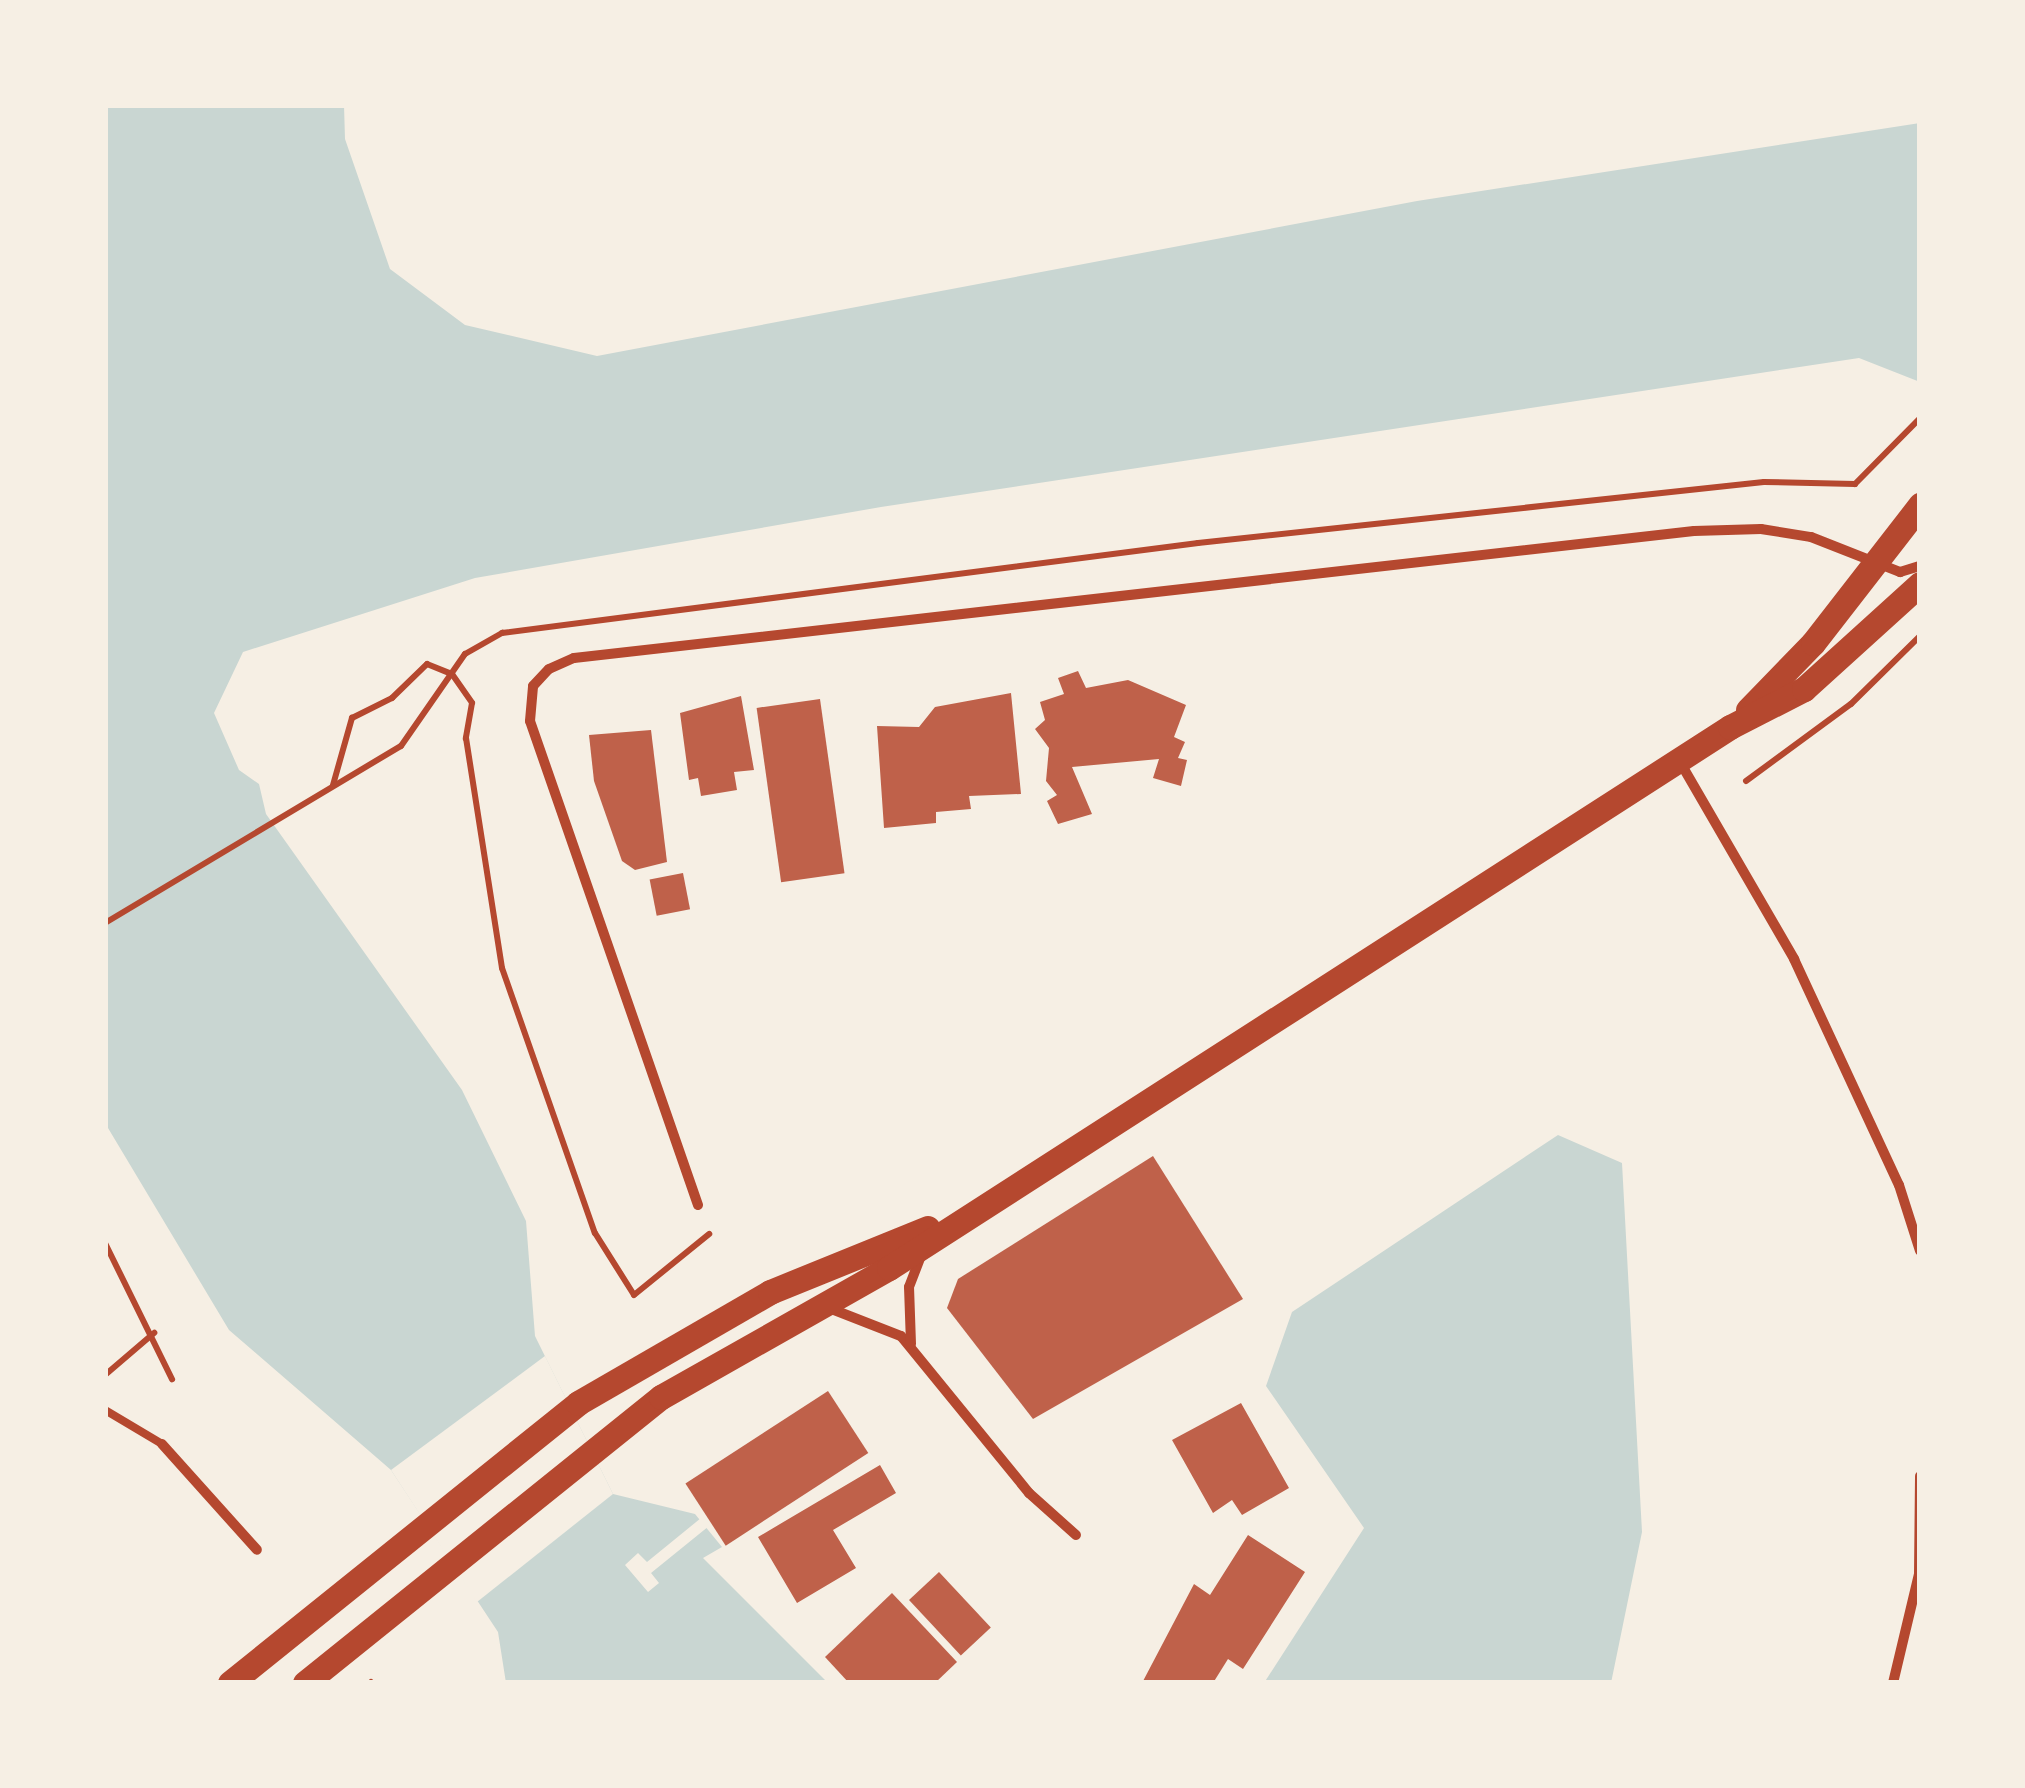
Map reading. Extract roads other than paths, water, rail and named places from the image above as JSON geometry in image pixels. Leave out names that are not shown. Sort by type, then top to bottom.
[{"type":"main road","points":[[1730,728],[1876,564],[1920,505]]},
{"type":"main road","points":[[305,1683],[448,1560],[601,1439],[930,1238],[1730,728],[1804,689],[1920,584]]},
{"type":"main road","points":[[230,1683],[423,1520],[578,1402],[770,1292],[959,1216]]},
{"type":"street","points":[[698,1206],[530,721],[532,686],[550,669],[574,658],[1694,531],[1810,536],[1900,572],[1920,566]]},
{"type":"street","points":[[1680,762],[1794,960],[1920,1251]]},
{"type":"street","points":[[911,1345],[909,1287],[930,1238]]},
{"type":"street","points":[[812,1307],[866,1317],[911,1345],[1029,1493],[1076,1535]]},
{"type":"street","points":[[162,1444],[257,1550]]},
{"type":"street","points":[[1893,1683],[1919,1574],[1920,1476]]},
{"type":"lane","points":[[105,1410],[162,1444]]}]
